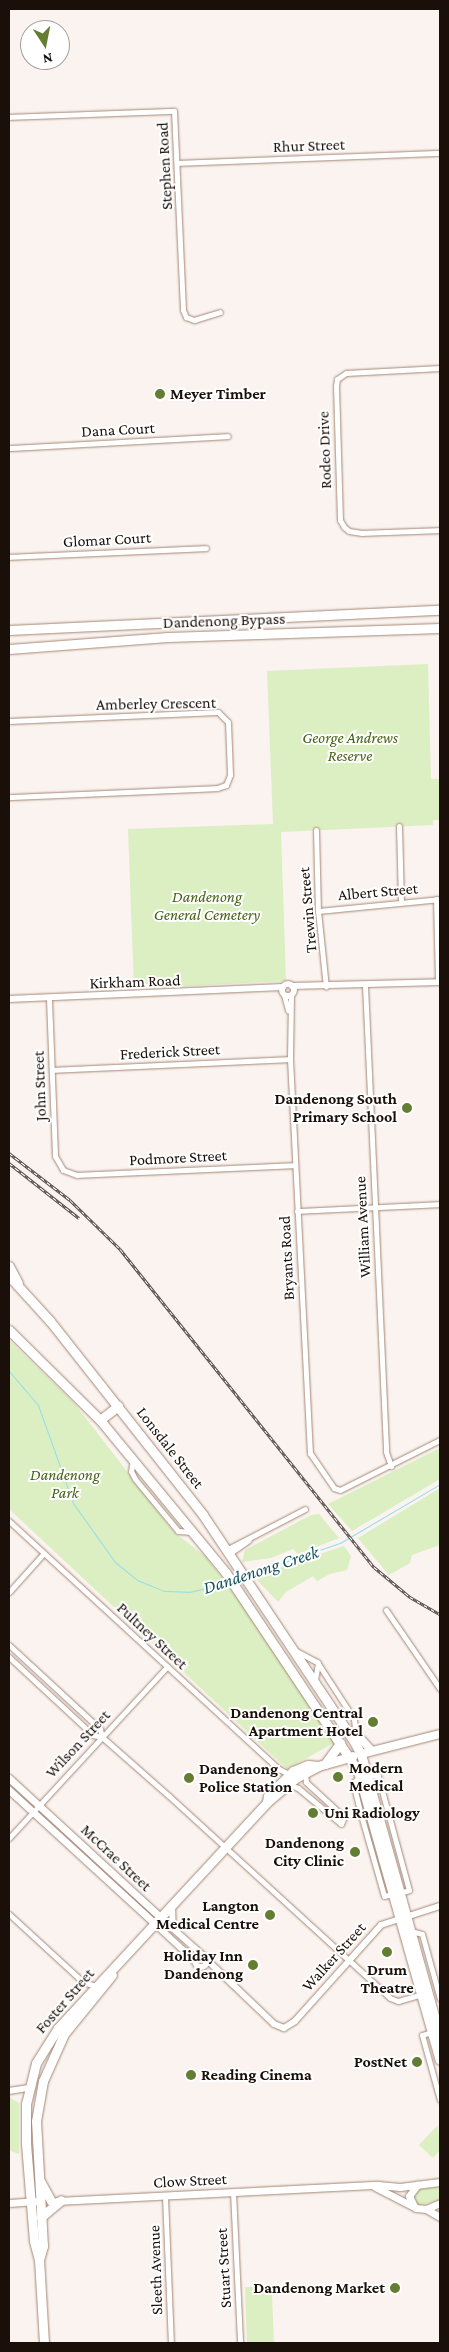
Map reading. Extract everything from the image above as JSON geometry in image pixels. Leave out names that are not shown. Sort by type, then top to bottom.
[{"type":"highway","name":"Dandenong Bypass","points":[[9,630],[440,610]]},
{"type":"highway","name":"Dandenong Bypass","points":[[9,649],[168,637],[440,628]]},
{"type":"highway","points":[[9,1266],[19,1286]]},
{"type":"highway","name":"Lonsdale Street","points":[[9,1276],[118,1406],[193,1502],[349,1734]]},
{"type":"highway","points":[[9,1330],[100,1420],[134,1458],[226,1573],[349,1758],[363,1776]]},
{"type":"highway","points":[[100,1420],[118,1406]]},
{"type":"highway","points":[[214,1559],[227,1552]]},
{"type":"highway","points":[[349,1734],[361,1754],[363,1776],[436,2034],[440,2060]]},
{"type":"highway","points":[[321,1765],[340,1743]]},
{"type":"highway","name":"Foster Street","points":[[39,2260],[35,2251],[26,2133],[28,2088],[42,2052],[58,2028],[88,1994],[114,1970],[287,1779],[308,1765],[321,1765],[361,1754]]},
{"type":"highway","name":"Foster Street","points":[[287,1779],[305,1774],[321,1765]]},
{"type":"highway","points":[[404,1917],[411,1932],[425,1994]]},
{"type":"highway","name":"Foster Street","points":[[39,2260],[43,2246],[38,2179],[38,2102],[53,2057],[64,2034],[110,1980],[114,1970]]},
{"type":"highway","points":[[42,2052],[53,2057]]},
{"type":"highway","points":[[38,2179],[51,2201]]},
{"type":"highway","points":[[41,2217],[61,2200]]},
{"type":"highway","points":[[39,2260],[44,2343]]},
{"type":"main road","name":"Foster Street","points":[[361,1754],[438,1732]]},
{"type":"main road","points":[[349,1734],[359,1737],[372,1751]]},
{"type":"main road","name":"McCrae Street","points":[[9,1778],[158,1921]]},
{"type":"main road","name":"McCrae Street","points":[[9,1790],[145,1915],[158,1921]]},
{"type":"main road","points":[[145,1915],[147,1933]]},
{"type":"main road","name":"Clow Street","points":[[9,2203],[440,2182]]},
{"type":"main road","points":[[416,2208],[409,2196],[418,2184]]},
{"type":"main road","name":"Clow Street","points":[[372,2186],[416,2208],[426,2209],[440,2203]]},
{"type":"main road","points":[[426,2209],[440,2217]]},
{"type":"street","name":"Stephen Road","points":[[9,117],[174,112],[178,163],[183,310],[186,317],[194,320],[220,312]]},
{"type":"street","name":"Rhur Street","points":[[178,163],[440,153]]},
{"type":"street","name":"Rodeo Drive","points":[[440,368],[346,373],[337,379],[336,386],[340,520],[344,527],[349,531],[362,533],[440,530]]},
{"type":"street","name":"Dana Court","points":[[9,448],[228,436]]},
{"type":"street","name":"Glomar Court","points":[[9,557],[206,548]]},
{"type":"street","name":"Amberley Crescent","points":[[9,721],[218,712],[228,722],[230,776],[226,785],[217,788],[9,797]]},
{"type":"street","points":[[399,826],[401,901]]},
{"type":"street","name":"Trewin Street","points":[[316,830],[318,911],[324,945],[326,987]]},
{"type":"street","points":[[438,899],[439,982]]},
{"type":"street","name":"Albert Street","points":[[318,911],[401,901],[438,899]]},
{"type":"street","name":"Kirkham Road","points":[[9,999],[263,990],[287,992],[326,987],[439,982]]},
{"type":"street","name":"William Avenue","points":[[365,985],[386,1452],[390,1466]]},
{"type":"street","name":"Bryants Road","points":[[287,992],[309,1451],[337,1490],[390,1466]]},
{"type":"street","points":[[9,1004],[48,999]]},
{"type":"street","name":"John Street","points":[[48,999],[56,1156],[63,1170]]},
{"type":"street","name":"Frederick Street","points":[[52,1070],[290,1059]]},
{"type":"street","name":"Podmore Street","points":[[63,1170],[77,1175],[295,1165]]},
{"type":"street","points":[[297,1211],[440,1204]]},
{"type":"street","points":[[390,1466],[440,1440]]},
{"type":"street","points":[[227,1552],[304,1509]]},
{"type":"street","name":"Pultney Street","points":[[9,1521],[279,1769],[287,1779],[342,1824],[344,1817],[306,1782],[305,1774]]},
{"type":"street","points":[[9,1592],[44,1553]]},
{"type":"street","points":[[386,1610],[440,1689]]},
{"type":"street","points":[[9,1646],[100,1728],[102,1737]]},
{"type":"street","name":"Lonsdale Street","points":[[293,1650],[318,1663],[354,1719],[355,1728],[349,1734]]},
{"type":"street","points":[[9,1658],[93,1735],[102,1737],[393,2000],[425,1994]]},
{"type":"street","points":[[315,1684],[318,1663]]},
{"type":"street","name":"Wilson Street","points":[[9,1838],[166,1667]]},
{"type":"street","points":[[363,1776],[378,1776],[409,1890],[397,1893]]},
{"type":"street","points":[[172,1905],[173,1929]]},
{"type":"street","name":"Walker Street","points":[[284,2028],[295,2021],[381,1925],[440,1906]]},
{"type":"street","points":[[9,1914],[83,1982],[88,1994]]},
{"type":"street","name":"McCrae Street","points":[[158,1921],[173,1929],[206,1958],[215,1971],[274,2024],[284,2028]]},
{"type":"street","name":"McCrae Street","points":[[158,1921],[195,1961],[202,1967],[215,1971]]},
{"type":"street","points":[[411,1932],[422,1934],[440,1999]]},
{"type":"street","points":[[195,1961],[199,1956],[206,1958],[202,1967]]},
{"type":"street","points":[[83,1982],[96,1986]]},
{"type":"street","points":[[436,2034],[422,2035],[440,2100]]},
{"type":"street","points":[[9,2091],[28,2088]]},
{"type":"street","name":"Stuart Street","points":[[233,2192],[240,2343]]},
{"type":"street","name":"Sleeth Avenue","points":[[165,2196],[171,2343]]},
{"type":"green space","points":[[428,664],[431,779],[440,779],[440,820],[433,820],[433,825],[281,832],[286,981],[134,989],[128,829],[273,824],[267,671]]},
{"type":"green space","name":"Dandenong Park","points":[[9,1340],[74,1403],[174,1532],[206,1557],[248,1612],[334,1743],[287,1769],[9,1509]]},
{"type":"green space","points":[[440,1448],[440,1479],[352,1531],[328,1504]]},
{"type":"green space","points":[[440,1488],[440,1545],[412,1555],[410,1563],[389,1575],[358,1538]]},
{"type":"green space","points":[[319,1514],[339,1538],[298,1554],[293,1549],[271,1558],[242,1562],[245,1550],[311,1515]]},
{"type":"green space","points":[[344,1546],[351,1556],[347,1570],[330,1574],[317,1581],[313,1576],[286,1592],[278,1602],[257,1580],[286,1565]]},
{"type":"green space","points":[[9,2097],[19,2103],[19,2154],[9,2150]]},
{"type":"green space","points":[[438,2125],[440,2150],[433,2158],[419,2145]]},
{"type":"green space","points":[[440,2187],[440,2200],[417,2206],[411,2199],[415,2189]]},
{"type":"green space","points":[[276,2286],[272,2295],[274,2343],[247,2343],[245,2287]]},
{"type":"waterway","name":"Dandenong Creek","points":[[9,1371],[38,1405],[73,1503],[115,1562],[137,1580],[164,1591],[189,1592],[227,1583]]},
{"type":"waterway","name":"Dandenong Creek","points":[[247,1575],[340,1543],[440,1484]]},
{"type":"railway","points":[[9,1153],[70,1200],[120,1249],[374,1567],[410,1597],[440,1614]]},
{"type":"railway","points":[[9,1163],[79,1218]]},
{"type":"place","name":"Meyer Timber","points":[[160,394]]},
{"type":"place","name":"Dandenong South Primary School","points":[[407,1108]]},
{"type":"place","name":"Dandenong Central Apartment Hotel","points":[[373,1722]]},
{"type":"place","name":"Modern Medical","points":[[338,1777]]},
{"type":"place","name":"Dandenong Police Station","points":[[189,1778]]},
{"type":"place","name":"Uni Radiology","points":[[313,1813]]},
{"type":"place","name":"Dandenong City Clinic","points":[[355,1852]]},
{"type":"place","name":"Langton Medical Centre","points":[[270,1915]]},
{"type":"place","name":"Drum Theatre","points":[[387,1952]]},
{"type":"place","name":"Holiday Inn Dandenong","points":[[253,1965]]},
{"type":"place","name":"PostNet","points":[[417,2062]]},
{"type":"place","name":"Reading Cinema","points":[[191,2075]]},
{"type":"place","name":"Dandenong Market","points":[[395,2288]]},
{"type":"park label","name":"George Andrews Reserve","points":[[350,747]]},
{"type":"park label","name":"Dandenong General Cemetery","points":[[207,906]]}]
